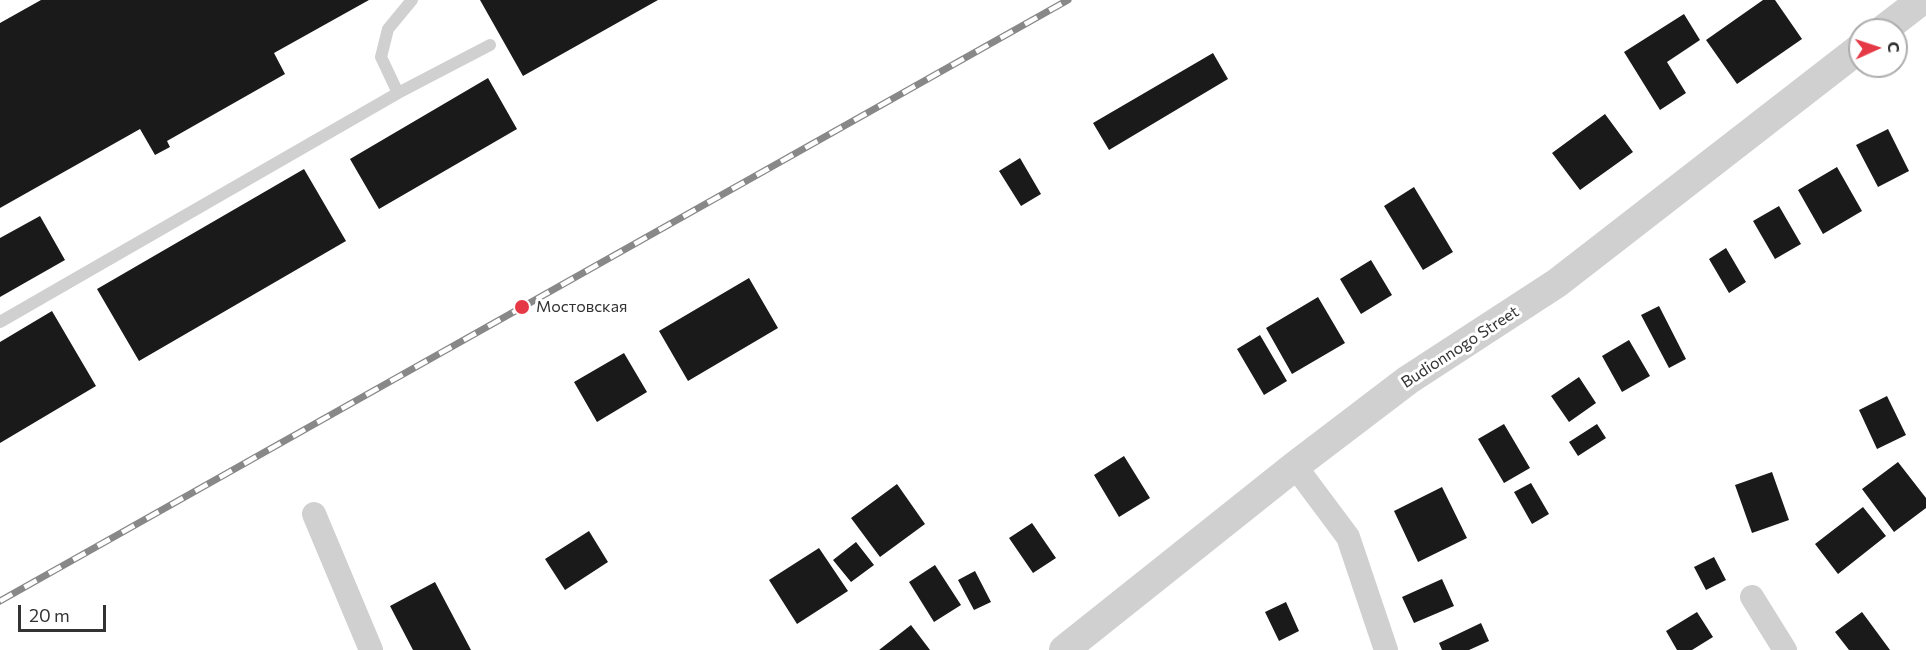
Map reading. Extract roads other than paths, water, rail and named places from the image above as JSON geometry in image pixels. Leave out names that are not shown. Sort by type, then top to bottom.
[{"type":"street","points":[[1899,18],[1922,0]]},
{"type":"street","name":"Budionnogo Street","points":[[1064,650],[1295,466],[1408,380],[1557,283],[1848,57]]},
{"type":"street","points":[[1295,466],[1348,537],[1386,650]]},
{"type":"street","points":[[314,514],[372,650]]},
{"type":"street","points":[[1752,597],[1785,650]]},
{"type":"lane","points":[[398,93],[381,57],[388,29],[412,0]]},
{"type":"lane","points":[[0,322],[398,93],[490,45]]},
{"type":"railway","points":[[0,601],[1068,0]]},
{"type":"place","name":"Мостовская","points":[[522,307]]}]
